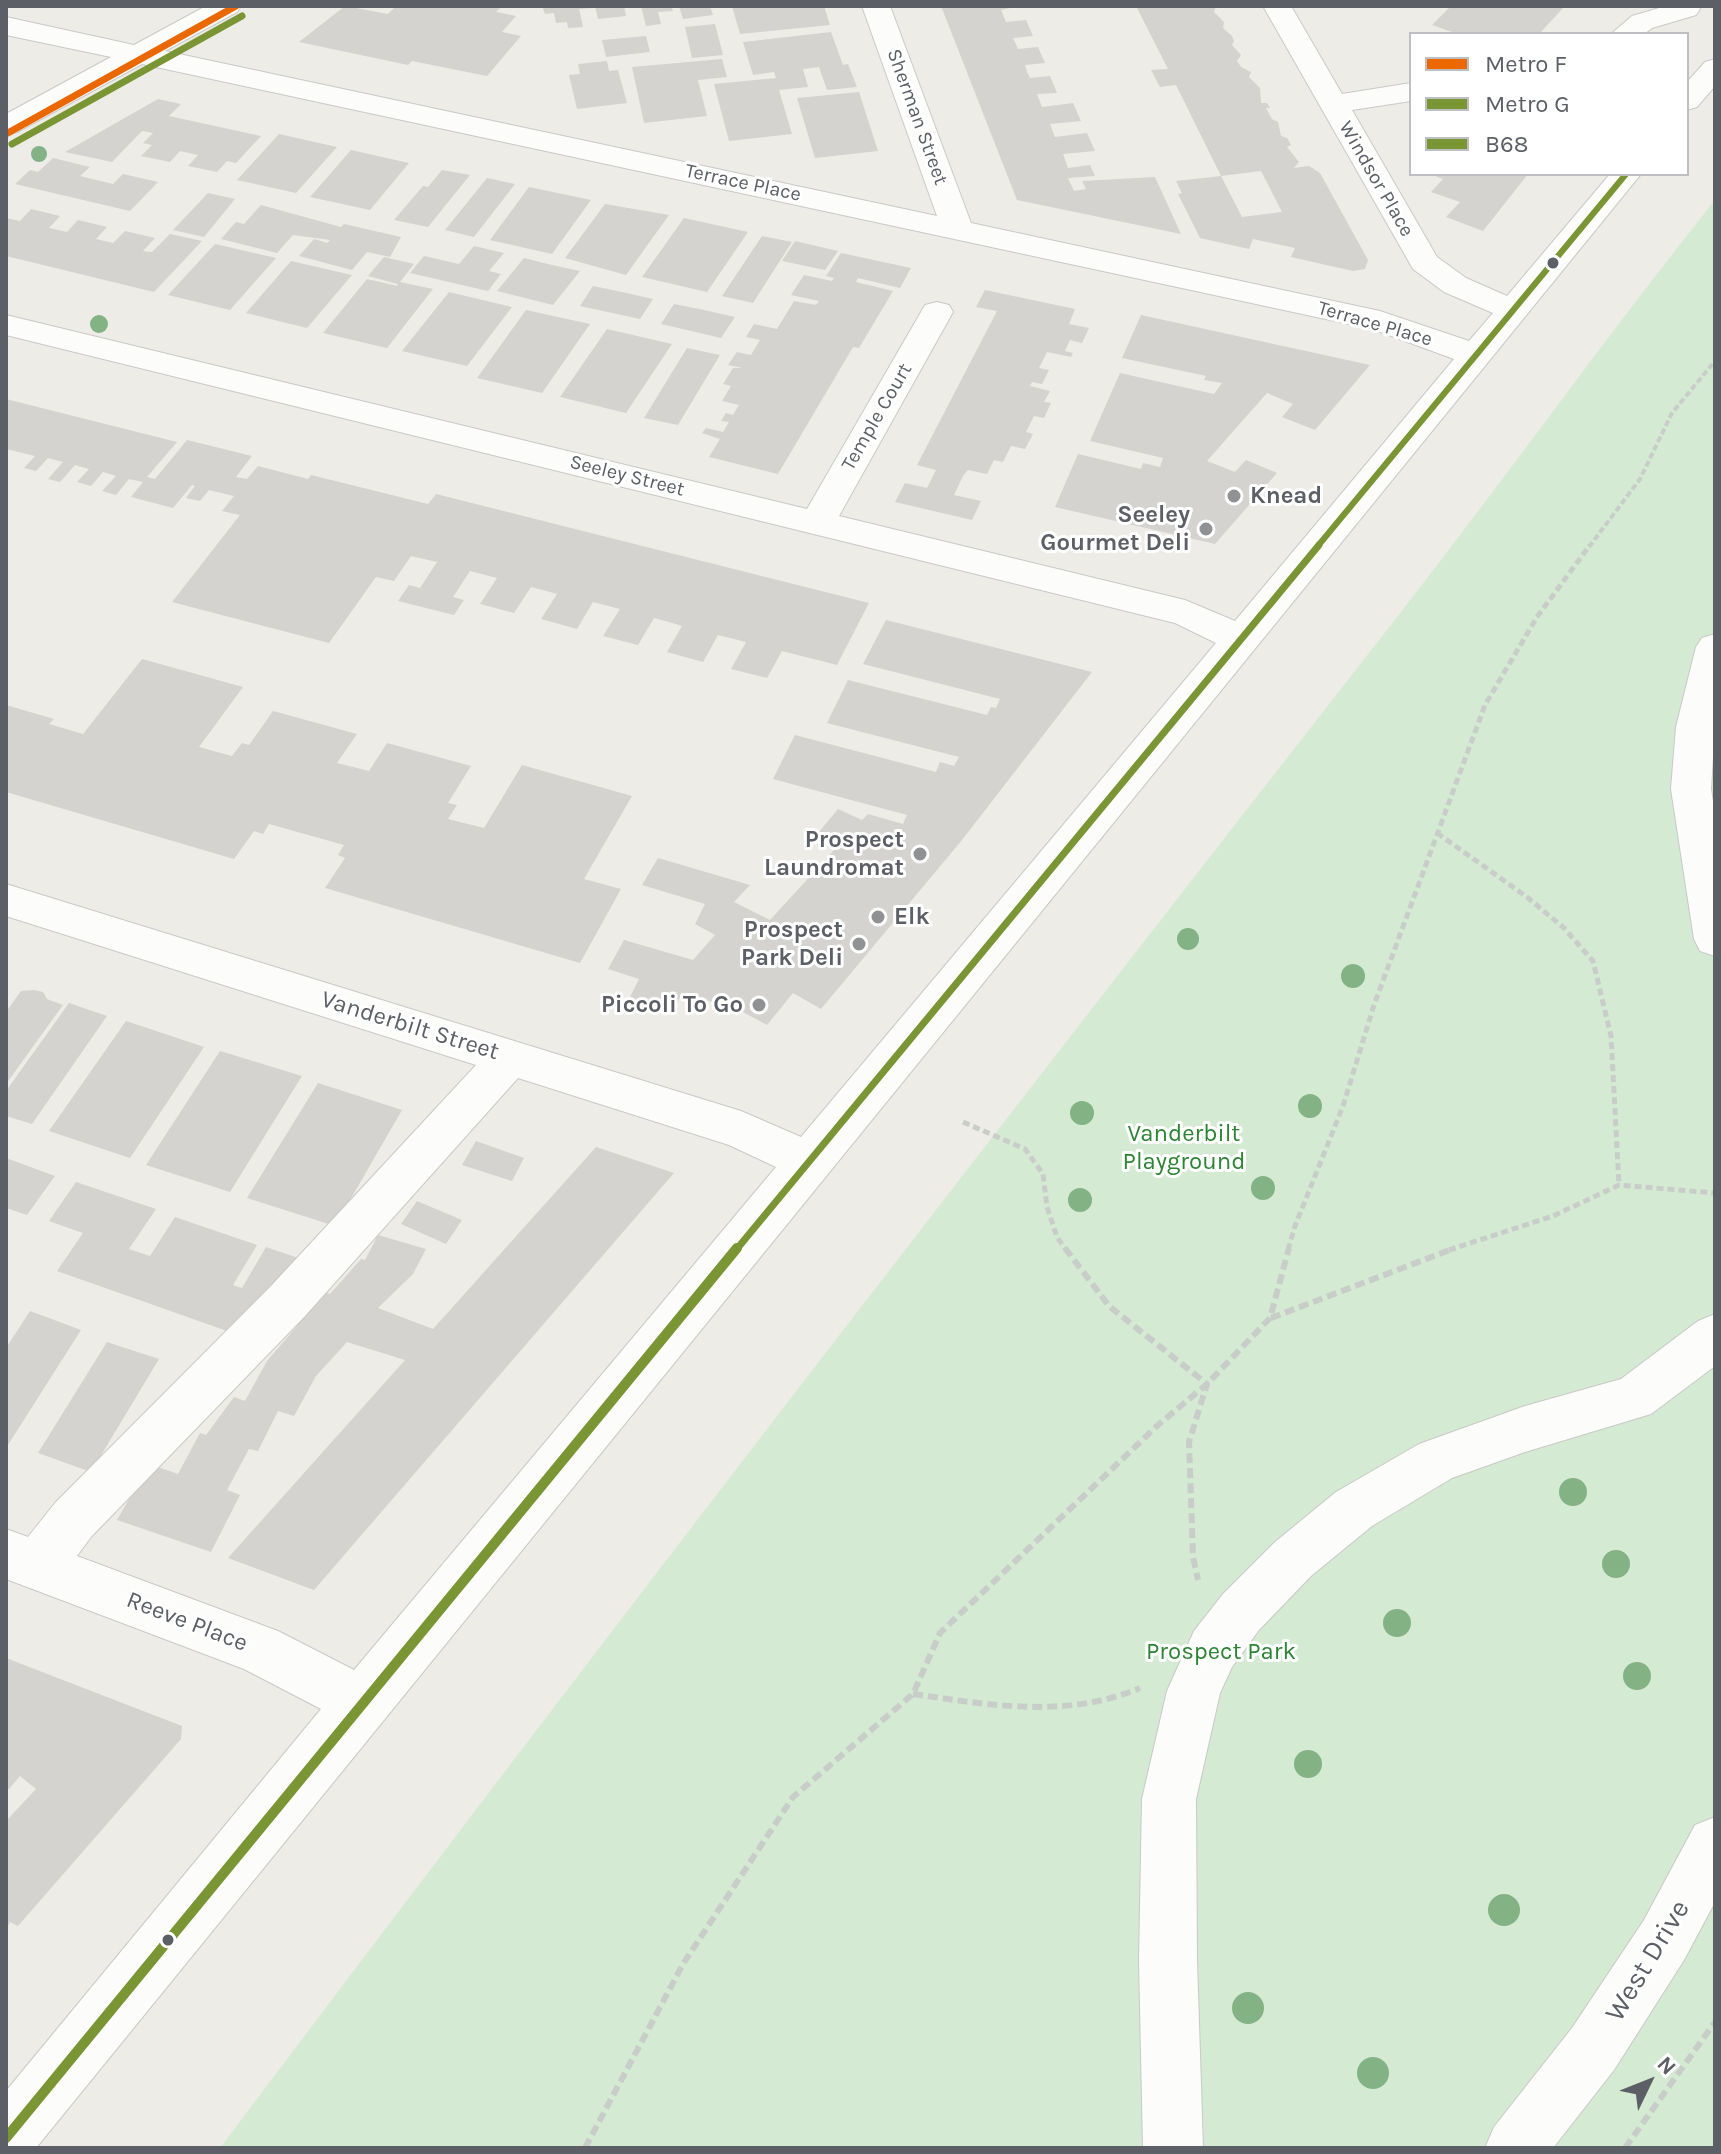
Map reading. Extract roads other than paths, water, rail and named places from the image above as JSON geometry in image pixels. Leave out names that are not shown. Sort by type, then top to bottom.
[{"type":"street","points":[[6,126],[227,6]]},
{"type":"street","name":"Sherman Street","points":[[876,6],[957,229]]},
{"type":"street","name":"Windsor Place","points":[[1277,6],[1424,262],[1441,279],[1460,290],[1514,310]]},
{"type":"street","points":[[1628,32],[1642,22],[1685,7],[1715,19]]},
{"type":"street","name":"Terrace Place","points":[[6,26],[1380,321],[1476,355]]},
{"type":"street","points":[[1689,99],[1715,68]]},
{"type":"street","points":[[1333,104],[1409,92]]},
{"type":"street","points":[[6,2138],[362,1702],[1244,640],[1624,176]]},
{"type":"street","name":"Temple Court","points":[[817,523],[937,312]]},
{"type":"street","name":"Seeley Street","points":[[6,325],[1185,613],[1244,640]]},
{"type":"street","points":[[1715,647],[1695,727],[1691,789],[1715,939]]},
{"type":"street","name":"Vanderbilt Street","points":[[6,900],[741,1130],[810,1162]]},
{"type":"street","points":[[22,1560],[73,1520],[288,1301],[510,1057]]},
{"type":"street","points":[[1173,2148],[1168,1960],[1169,1799],[1194,1691],[1213,1649],[1241,1612],[1293,1559],[1354,1509],[1437,1460],[1525,1429],[1634,1398],[1676,1369],[1715,1336]]},
{"type":"street","name":"Reeve Place","points":[[22,1560],[259,1649],[362,1702]]},
{"type":"street","name":"West Drive","points":[[1515,2148],[1601,2037],[1664,1940],[1715,1845]]},
{"type":"metro line","name":"F","points":[[6,134],[236,6]]},
{"type":"metro line","name":"G","points":[[12,144],[242,16]]},
{"type":"place","name":"Knead","points":[[1234,496]]},
{"type":"place","name":"Seeley Gourmet Deli","points":[[1206,529]]},
{"type":"place","name":"Prospect Laundromat","points":[[920,854]]},
{"type":"place","name":"Elk","points":[[878,917]]},
{"type":"place","name":"Prospect Park Deli","points":[[859,944]]},
{"type":"place","name":"Piccoli To Go","points":[[759,1005]]},
{"type":"park label","name":"Vanderbilt Playground","points":[[1184,1148]]},
{"type":"park label","name":"Prospect Park","points":[[1221,1652]]}]
